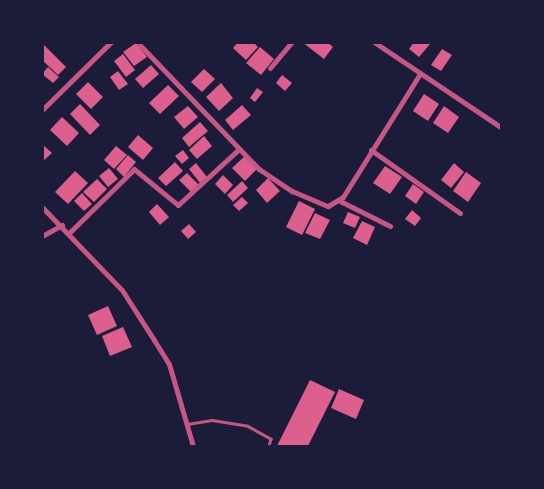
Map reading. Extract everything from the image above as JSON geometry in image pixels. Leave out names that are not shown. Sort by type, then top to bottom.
[{"type":"street","points":[[42,110],[111,42]]},
{"type":"street","points":[[137,42],[239,150],[292,191],[328,206],[340,201],[420,74]]},
{"type":"street","points":[[270,68],[292,42]]},
{"type":"street","points":[[374,42],[502,128]]},
{"type":"street","points":[[70,232],[134,169],[178,205],[239,150]]},
{"type":"street","points":[[371,150],[460,213]]},
{"type":"street","points":[[340,201],[390,226]]},
{"type":"street","points":[[42,207],[70,232],[122,290],[154,340],[169,364],[193,446]]},
{"type":"street","points":[[42,236],[62,225]]},
{"type":"lane","points":[[187,424],[212,420],[248,426],[271,439],[269,446]]},
{"type":"building","points":[[238,42],[253,42],[258,47],[246,60],[233,48]]},
{"type":"building","points":[[302,42],[327,42],[333,47],[324,59]]},
{"type":"building","points":[[414,42],[428,42],[430,44],[419,57],[409,49]]},
{"type":"building","points":[[42,43],[66,67],[58,75],[42,60]]},
{"type":"building","points":[[136,43],[147,57],[134,66],[123,52]]},
{"type":"building","points":[[260,47],[274,59],[261,75],[246,63]]},
{"type":"building","points":[[442,49],[452,55],[441,71],[431,65]]},
{"type":"building","points":[[123,54],[135,70],[126,77],[114,61]]},
{"type":"building","points":[[151,65],[159,74],[143,88],[135,79]]},
{"type":"building","points":[[48,67],[59,77],[53,83],[42,74]]},
{"type":"building","points":[[204,69],[215,79],[202,92],[191,82]]},
{"type":"building","points":[[118,71],[128,84],[119,90],[110,77]]},
{"type":"building","points":[[282,75],[292,83],[285,91],[276,83]]},
{"type":"building","points":[[88,82],[103,97],[91,109],[76,94]]},
{"type":"building","points":[[221,83],[233,98],[219,111],[206,97]]},
{"type":"building","points":[[168,85],[179,96],[160,114],[149,103]]},
{"type":"building","points":[[257,88],[263,92],[255,102],[250,98]]},
{"type":"building","points":[[424,94],[439,104],[428,121],[413,111]]},
{"type":"building","points":[[80,104],[100,125],[90,135],[70,114]]},
{"type":"building","points":[[242,105],[251,115],[233,130],[225,120]]},
{"type":"building","points":[[188,106],[198,117],[184,129],[174,117]]},
{"type":"building","points":[[444,106],[459,117],[448,133],[433,123]]},
{"type":"building","points":[[62,117],[79,133],[67,146],[50,130]]},
{"type":"building","points":[[200,122],[208,131],[189,147],[182,138]]},
{"type":"building","points":[[138,135],[153,148],[143,160],[128,147]]},
{"type":"building","points":[[204,136],[212,146],[197,159],[189,150]]},
{"type":"building","points":[[42,144],[52,153],[42,162]]},
{"type":"building","points":[[116,146],[127,155],[114,169],[104,160]]},
{"type":"building","points":[[183,150],[189,158],[182,164],[175,156]]},
{"type":"building","points":[[128,155],[136,162],[124,177],[116,169]]},
{"type":"building","points":[[245,156],[257,169],[245,181],[232,168]]},
{"type":"building","points":[[175,162],[183,171],[166,186],[158,178]]},
{"type":"building","points":[[196,163],[207,177],[200,183],[189,169]]},
{"type":"building","points":[[454,163],[464,172],[451,188],[441,180]]},
{"type":"building","points":[[385,166],[402,177],[390,194],[373,183]]},
{"type":"building","points":[[109,168],[118,179],[108,187],[99,176]]},
{"type":"building","points":[[75,171],[88,183],[68,204],[55,192]]},
{"type":"building","points":[[466,172],[481,183],[468,202],[453,191]]},
{"type":"building","points":[[187,173],[200,186],[192,193],[179,180]]},
{"type":"building","points":[[223,175],[233,185],[225,194],[215,184]]},
{"type":"building","points":[[268,178],[280,191],[267,203],[256,190]]},
{"type":"building","points":[[97,179],[107,189],[94,202],[83,192]]},
{"type":"building","points":[[242,181],[248,188],[233,202],[227,195]]},
{"type":"building","points":[[413,184],[424,192],[416,204],[405,196]]},
{"type":"building","points":[[82,193],[92,204],[84,211],[74,201]]},
{"type":"building","points":[[242,197],[248,203],[239,211],[233,205]]},
{"type":"building","points":[[299,201],[315,209],[302,235],[286,227]]},
{"type":"building","points":[[157,204],[169,217],[160,225],[149,212]]},
{"type":"building","points":[[412,210],[421,218],[415,226],[405,219]]},
{"type":"building","points":[[348,212],[360,217],[355,228],[343,223]]},
{"type":"building","points":[[315,213],[330,220],[320,239],[305,233]]},
{"type":"building","points":[[362,221],[375,227],[367,245],[353,238]]},
{"type":"building","points":[[189,224],[196,232],[188,239],[181,231]]},
{"type":"building","points":[[108,306],[117,326],[97,335],[88,315]]},
{"type":"building","points":[[123,327],[132,347],[110,356],[102,336]]},
{"type":"building","points":[[310,380],[335,392],[308,446],[277,446]]},
{"type":"building","points":[[339,389],[364,400],[356,419],[331,408]]}]
